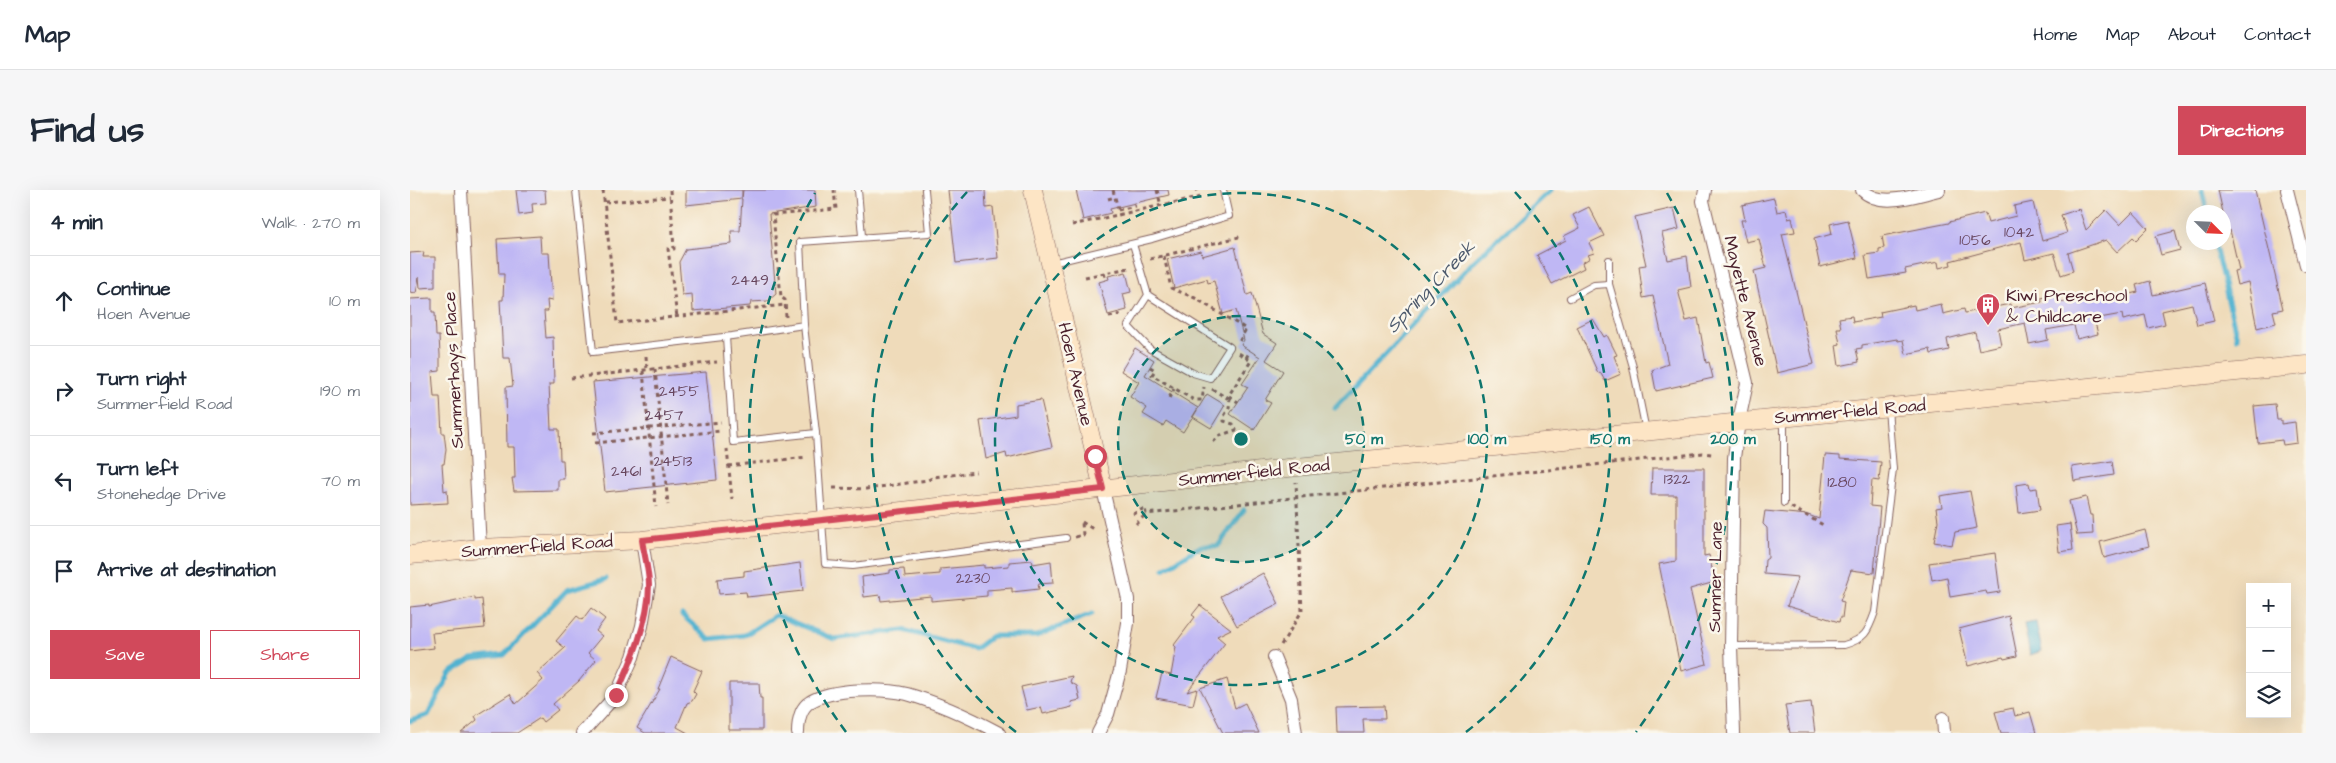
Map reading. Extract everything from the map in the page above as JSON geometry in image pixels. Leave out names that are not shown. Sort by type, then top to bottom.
[{"type":"street","name":"Summerhays Place","points":[[461,190],[480,548]]},
{"type":"street","name":"Hoen Avenue","points":[[1033,190],[1052,263],[1128,599],[1128,622],[1120,671],[1108,714],[1098,733]]},
{"type":"street","name":"Mayette Avenue","points":[[1705,190],[1703,201],[1747,384],[1739,421]]},
{"type":"street","points":[[1862,190],[1867,195],[1892,200],[1939,190]]},
{"type":"street","points":[[2287,190],[2306,265]]},
{"type":"street","name":"Summerfield Road","points":[[410,555],[480,548],[642,540],[1297,467],[2306,365]]},
{"type":"street","name":"Sumner Lane","points":[[1734,733],[1731,646],[1734,458],[1739,421]]},
{"type":"street","points":[[582,733],[616,695],[633,657],[642,626],[649,585],[642,540]]},
{"type":"street","points":[[1274,658],[1291,699],[1296,733]]},
{"type":"street","points":[[798,733],[798,722],[808,703],[829,694],[886,690],[930,702],[999,733]]},
{"type":"street","points":[[1943,718],[1944,733]]},
{"type":"lane","points":[[576,190],[593,352],[726,337],[804,325]]},
{"type":"lane","points":[[858,190],[862,236]]},
{"type":"lane","points":[[925,190],[929,233],[862,236],[800,242],[804,325],[816,434],[826,564],[853,566],[1066,538]]},
{"type":"lane","points":[[1052,263],[1133,244],[1229,216],[1223,190]]},
{"type":"lane","points":[[1133,244],[1148,294],[1230,347],[1210,378],[1193,373],[1150,349],[1128,326],[1148,294]]},
{"type":"lane","points":[[1609,260],[1609,284],[1633,367],[1646,431]]},
{"type":"lane","points":[[1570,298],[1594,285],[1609,284]]},
{"type":"lane","points":[[726,337],[732,442],[816,434]]},
{"type":"lane","points":[[1731,646],[1844,644],[1859,640],[1869,629],[1875,612],[1893,469],[1888,408]]},
{"type":"lane","points":[[1784,417],[1784,503]]},
{"type":"path","points":[[603,190],[617,323],[785,305]]},
{"type":"path","points":[[670,190],[674,249],[668,249],[677,317]]},
{"type":"path","points":[[1113,190],[1120,216]]},
{"type":"path","points":[[1158,190],[1161,206]]},
{"type":"path","points":[[1072,225],[1120,216],[1199,197],[1197,190]]},
{"type":"path","points":[[605,202],[670,196]]},
{"type":"path","points":[[1108,199],[1115,197]]},
{"type":"path","points":[[1118,210],[1135,204],[1137,212]]},
{"type":"path","points":[[1150,259],[1177,255],[1243,236]]},
{"type":"path","points":[[1164,256],[1171,288],[1195,298],[1246,329],[1234,351],[1256,364]]},
{"type":"path","points":[[1085,277],[1129,268],[1130,275]]},
{"type":"path","points":[[1104,273],[1106,280]]},
{"type":"path","points":[[1109,317],[1129,313]]},
{"type":"path","points":[[1246,358],[1250,351]]},
{"type":"path","points":[[1213,442],[1221,435],[1236,430],[1233,424],[1224,421],[1230,410],[1229,396],[1251,361]]},
{"type":"path","points":[[571,378],[718,362],[719,372]]},
{"type":"path","points":[[1150,367],[1155,370],[1152,375],[1194,400],[1202,400],[1202,388],[1208,387],[1238,402]]},
{"type":"path","points":[[646,369],[648,428],[656,507]]},
{"type":"path","points":[[655,369],[668,505]]},
{"type":"path","points":[[1169,398],[1174,389]]},
{"type":"path","points":[[594,433],[724,422],[725,431],[595,443]]},
{"type":"path","points":[[726,440],[732,498]]},
{"type":"path","points":[[1136,524],[1146,514],[1703,453],[1712,454]]},
{"type":"path","points":[[728,466],[808,457],[808,466]]},
{"type":"path","points":[[1274,658],[1302,611],[1296,499],[1297,467]]},
{"type":"path","points":[[834,488],[866,489],[976,472]]},
{"type":"path","points":[[1784,503],[1825,526]]},
{"type":"path","points":[[1133,514],[1145,508],[1146,514]]},
{"type":"path","points":[[1082,522],[1093,529]]},
{"type":"water","points":[[2036,622],[2042,651],[2030,655],[2024,624]]},
{"type":"building","points":[[516,190],[545,190],[546,203],[532,204],[533,213],[519,215]]},
{"type":"building","points":[[686,190],[742,190],[742,198],[743,190],[815,190],[816,207],[769,214],[776,294],[768,301],[751,302],[750,306],[693,311],[692,294],[682,295],[679,262],[686,249],[732,244],[731,231],[740,231],[742,199],[686,205]]},
{"type":"building","points":[[948,190],[985,190],[986,208],[993,207],[998,258],[956,263]]},
{"type":"building","points":[[1076,190],[1168,190],[1169,195],[1110,209],[1111,213],[1083,220]]},
{"type":"building","points":[[2218,190],[2255,190],[2283,309],[2273,311],[2276,323],[2257,328],[2248,282],[2237,285],[2234,271],[2239,270],[2231,234],[2231,205],[2221,205]]},
{"type":"building","points":[[1774,198],[1777,212],[1786,210],[1788,219],[1792,218],[1795,232],[1782,234],[1814,364],[1777,373],[1754,271],[1766,268],[1759,239],[1746,242],[1741,220],[1745,220],[1742,205]]},
{"type":"building","points":[[2033,202],[2042,241],[2067,233],[2061,215],[2079,209],[2086,230],[2106,210],[2120,225],[2133,212],[2148,228],[2136,240],[2133,237],[2117,252],[2106,240],[2068,253],[2073,271],[2061,275],[2054,253],[2025,260],[2021,242],[1950,261],[1951,265],[1939,268],[1938,262],[1905,269],[1906,273],[1869,279],[1865,255],[1879,253],[1879,249],[1884,248],[1882,236],[1949,223],[1985,213],[1988,223],[2016,216],[2014,206]]},
{"type":"building","points":[[1589,207],[1604,236],[1589,243],[1594,253],[1588,255],[1590,258],[1582,263],[1584,268],[1552,284],[1537,255],[1566,240],[1564,236],[1580,228],[1573,215]]},
{"type":"building","points":[[1674,208],[1679,229],[1662,233],[1668,260],[1687,256],[1691,287],[1678,290],[1686,321],[1698,318],[1706,363],[1709,362],[1713,378],[1656,391],[1652,370],[1668,364],[1653,296],[1643,298],[1639,266],[1646,265],[1635,217]]},
{"type":"building","points":[[1848,220],[1857,258],[1820,267],[1814,239],[1832,234],[1830,224]]},
{"type":"building","points":[[2175,231],[2180,250],[2161,255],[2156,236]]},
{"type":"building","points":[[540,236],[541,253],[549,253],[552,301],[547,300],[548,311],[544,311],[546,338],[553,337],[554,384],[549,384],[551,429],[559,429],[560,460],[563,460],[564,479],[558,479],[558,490],[514,491],[512,478],[515,478],[514,447],[507,447],[506,387],[513,386],[510,358],[503,358],[500,300],[503,300],[504,274],[499,274],[497,239]]},
{"type":"building","points":[[1235,247],[1247,295],[1252,293],[1263,334],[1277,343],[1266,360],[1283,371],[1265,400],[1271,403],[1254,430],[1230,414],[1248,387],[1242,384],[1260,357],[1241,345],[1244,340],[1236,310],[1223,314],[1214,281],[1208,283],[1207,279],[1174,288],[1167,259],[1201,251],[1202,256]]},
{"type":"building","points":[[424,252],[423,257],[435,257],[435,287],[420,288],[419,277],[416,293],[410,292],[410,253]]},
{"type":"building","points":[[1126,272],[1131,292],[1123,294],[1127,310],[1108,315],[1099,282],[1109,279],[1108,276]]},
{"type":"building","points":[[2150,281],[2153,295],[2205,283],[2214,321],[2197,325],[2192,304],[2162,311],[2165,324],[2148,328],[2145,315],[2123,320],[2122,314],[2094,319],[2098,334],[2077,339],[2074,325],[2046,330],[2048,340],[2029,344],[2025,323],[1998,329],[2001,345],[1979,350],[1975,332],[1947,339],[1949,350],[1931,354],[1930,349],[1906,354],[1903,340],[1898,341],[1897,339],[1862,345],[1862,348],[1856,349],[1859,362],[1839,366],[1836,345],[1840,344],[1837,328],[1841,328],[1839,318],[1852,316],[1853,322],[1881,317],[1880,312],[1914,305],[1915,310],[1941,304],[1943,314],[1964,309],[1965,313],[2010,304],[2011,308],[2042,302],[2041,298],[2058,295],[2060,303],[2108,292],[2109,299],[2138,292],[2136,285]]},
{"type":"building","points":[[432,298],[432,312],[435,312],[436,336],[439,336],[440,371],[432,372],[434,397],[440,397],[442,433],[444,433],[446,449],[444,464],[442,464],[444,491],[447,490],[448,503],[410,505],[410,299]]},
{"type":"building","points":[[1593,319],[1604,337],[1607,335],[1617,355],[1614,356],[1621,374],[1605,381],[1600,372],[1598,373],[1577,327]]},
{"type":"building","points":[[1135,348],[1154,360],[1145,375],[1198,408],[1183,432],[1166,421],[1163,426],[1143,414],[1147,408],[1130,397],[1139,382],[1121,371]]},
{"type":"building","points":[[706,372],[717,480],[605,492],[593,382]]},
{"type":"building","points":[[1207,394],[1225,405],[1211,428],[1193,417]]},
{"type":"building","points":[[1041,400],[1052,447],[1007,458],[1006,453],[986,459],[980,421],[1016,415],[1016,404]]},
{"type":"building","points":[[2275,404],[2277,420],[2281,420],[2281,424],[2295,422],[2297,443],[2283,445],[2282,440],[2258,443],[2254,406]]},
{"type":"building","points":[[1825,455],[1840,456],[1840,459],[1881,462],[1879,481],[1872,480],[1870,506],[1880,507],[1874,573],[1851,570],[1840,601],[1844,602],[1842,618],[1840,618],[1839,622],[1787,606],[1798,577],[1764,574],[1765,560],[1768,558],[1767,528],[1763,524],[1765,511],[1808,515],[1819,519]]},
{"type":"building","points":[[2112,461],[2114,475],[2074,481],[2072,467]]},
{"type":"building","points":[[1652,468],[1704,468],[1704,556],[1709,555],[1715,582],[1690,589],[1707,664],[1681,671],[1659,564],[1676,561],[1676,495],[1651,495]]},
{"type":"building","points":[[2029,483],[2030,489],[2037,488],[2040,510],[2019,513],[2016,485]]},
{"type":"building","points":[[1970,491],[1977,528],[1955,532],[1952,545],[1934,542],[1938,521],[1936,508],[1942,507],[1940,496]]},
{"type":"building","points":[[2086,497],[2090,515],[2092,515],[2093,534],[2077,535],[2069,501]]},
{"type":"building","points":[[2070,524],[2073,550],[2059,552],[2056,526]]},
{"type":"building","points":[[2145,530],[2149,546],[2104,558],[2100,542]]},
{"type":"building","points":[[1995,553],[2000,592],[1987,594],[1986,591],[1950,597],[1947,577],[1932,580],[1929,563]]},
{"type":"building","points":[[1032,560],[1033,564],[1051,561],[1053,583],[1038,584],[1039,589],[1012,592],[1012,588],[987,590],[987,596],[931,601],[931,596],[881,601],[880,595],[864,597],[862,577],[890,573],[890,570],[904,569],[905,577],[940,574],[940,569],[984,565],[984,568],[1009,566],[1009,562]]},
{"type":"building","points":[[800,563],[803,591],[747,597],[746,592],[719,594],[717,579],[744,576],[744,571]]},
{"type":"building","points":[[1263,573],[1279,604],[1237,626],[1221,596]]},
{"type":"building","points":[[475,597],[475,600],[482,599],[485,628],[432,633],[434,648],[410,651],[410,607],[429,605],[429,607]]},
{"type":"building","points":[[1200,605],[1231,629],[1217,636],[1225,643],[1187,692],[1197,689],[1193,705],[1156,698],[1162,673],[1171,675],[1176,647],[1174,645],[1195,617],[1192,615]]},
{"type":"building","points":[[591,608],[605,619],[596,631],[602,636],[588,653],[596,660],[579,681],[553,704],[558,710],[543,722],[540,718],[517,733],[461,733],[477,720],[475,716],[510,694],[516,704],[543,680],[537,673],[565,648],[556,641],[577,616],[582,620]]},
{"type":"building","points":[[2009,616],[2017,656],[2004,659],[2003,657],[1968,666],[1959,629]]},
{"type":"building","points":[[671,657],[702,671],[693,691],[696,694],[692,701],[687,703],[677,727],[688,733],[645,733],[637,728],[660,689],[658,689]]},
{"type":"building","points":[[1072,676],[1070,682],[1077,686],[1080,700],[1071,702],[1072,707],[1043,714],[1041,707],[1027,710],[1021,687]]},
{"type":"building","points":[[1227,679],[1235,708],[1245,703],[1259,733],[1223,733],[1200,688]]},
{"type":"building","points":[[729,683],[759,683],[760,698],[762,698],[762,730],[729,730]]},
{"type":"building","points":[[1811,702],[1815,733],[1790,733],[1785,705]]},
{"type":"building","points":[[1384,706],[1385,719],[1363,719],[1364,733],[1337,733],[1336,707]]},
{"type":"building","points":[[2013,708],[2015,716],[2030,712],[2036,733],[2001,733],[1995,712]]},
{"type":"waterway","name":"Spring Creek","points":[[1335,408],[1475,260],[1551,190]]},
{"type":"waterway","points":[[2202,190],[2205,205]]},
{"type":"waterway","points":[[2216,250],[2237,338]]},
{"type":"waterway","name":"Spring Creek","points":[[1164,569],[1201,546],[1218,546],[1244,510]]},
{"type":"waterway","name":"Spring Creek","points":[[410,721],[428,715],[450,673],[472,659],[504,655],[567,590],[606,579]]},
{"type":"waterway","name":"Spring Creek","points":[[682,615],[709,639],[745,635],[776,615],[834,639],[903,630],[975,649],[992,636],[1036,636],[1092,614]]},
{"type":"place","name":"Kiwi Preschool & Childcare","points":[[1988,326]]},
{"type":"route","points":[[616,695],[633,657],[642,626],[649,585],[642,540],[1103,489],[1095,456]]}]
